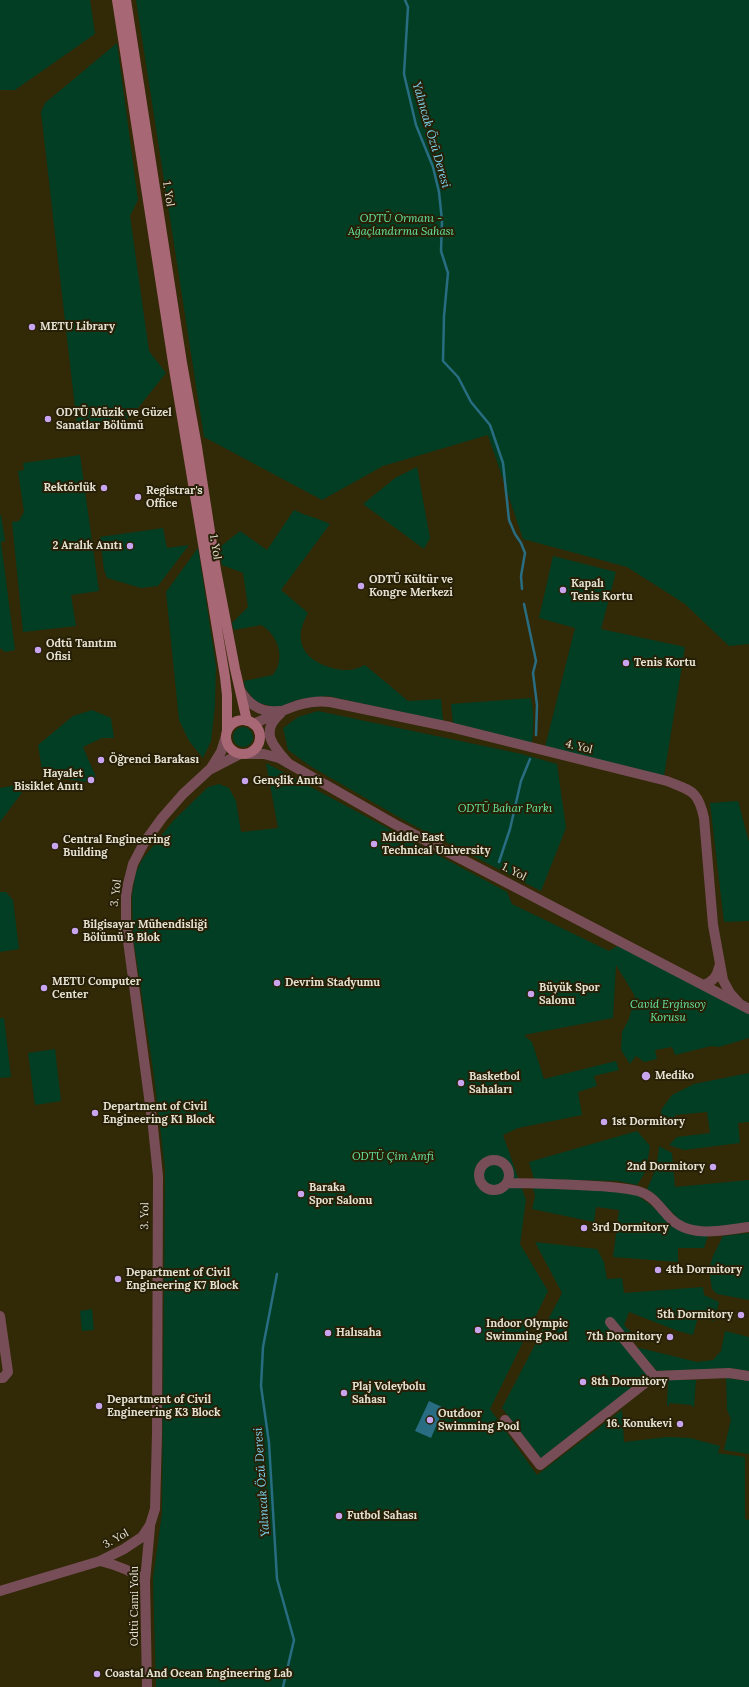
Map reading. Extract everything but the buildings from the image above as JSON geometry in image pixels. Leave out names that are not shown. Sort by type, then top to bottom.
[{"type":"main road","name":"1. Yol","points":[[118,0],[126,26],[178,368],[204,524],[225,677],[227,733]]},
{"type":"main road","name":"1. Yol","points":[[126,0],[126,26]]},
{"type":"main road","name":"1. Yol","points":[[204,524],[238,686],[250,722]]},
{"type":"main road","points":[[238,721],[250,722],[257,728],[260,738],[256,749],[243,754],[230,749],[227,743],[227,733],[230,726],[238,721]]},
{"type":"street","name":"4. Yol","points":[[238,686],[249,702],[255,707],[268,711],[285,711]]},
{"type":"street","name":"4. Yol","points":[[288,764],[275,747],[270,737],[272,722],[285,711],[297,704],[312,701],[339,703],[450,727],[667,781],[694,792],[701,803],[704,818],[709,888],[722,980],[730,993],[746,1008]]},
{"type":"street","name":"4. Yol","points":[[250,722],[285,711]]},
{"type":"street","name":"3. Yol","points":[[0,1591],[100,1561],[124,1549],[142,1537],[150,1525],[155,1509],[157,1434],[158,1176],[153,1127],[126,926],[126,896],[133,864],[144,843],[162,818],[183,794],[210,769],[221,752],[227,733]]},
{"type":"street","name":"1. Yol","points":[[243,754],[256,753],[272,756],[288,764],[398,826],[746,1008]]},
{"type":"street","name":"3. Yol","points":[[210,769],[243,754]]},
{"type":"street","points":[[704,986],[712,982],[718,975],[720,965]]},
{"type":"street","points":[[507,1183],[616,1186],[640,1191],[654,1200],[680,1227],[694,1231],[704,1231],[749,1227]]},
{"type":"street","points":[[0,1316],[8,1372],[3,1378],[0,1378]]},
{"type":"street","points":[[610,1322],[654,1376]]},
{"type":"street","points":[[505,1420],[540,1464],[654,1376],[729,1373],[749,1376]]},
{"type":"street","name":"Odtü Cami Yolu","points":[[147,1687],[145,1581],[150,1525]]},
{"type":"street","points":[[100,1561],[120,1566],[134,1572],[145,1581]]},
{"type":"shaded area","name":"Middle East Technical University","points":[[0,0],[749,0],[749,1687],[0,1687]]},
{"type":"green space","points":[[0,0],[90,0],[95,34],[15,90],[0,90]]},
{"type":"green space","name":"ODTÜ Ormanı - Ağaçlandırma Sahası","points":[[136,0],[749,0],[749,644],[729,646],[685,604],[627,567],[523,539],[488,435],[383,466],[322,500],[204,437]]},
{"type":"green space","points":[[117,43],[138,200],[130,216],[149,351],[166,373],[130,418],[77,425],[41,112],[45,103]]},
{"type":"green space","points":[[80,455],[99,591],[71,595],[76,626],[23,632],[12,522],[19,521],[24,512],[18,471],[24,470],[23,463]]},
{"type":"green space","points":[[417,467],[430,538],[424,549],[363,504],[395,478]]},
{"type":"green space","points":[[294,510],[330,524],[281,590],[308,613],[302,626],[301,633],[301,640],[306,653],[325,666],[340,670],[356,669],[365,665],[408,701],[441,699],[443,721],[328,696],[306,698],[283,706],[274,707],[256,702],[245,688],[244,681],[273,675],[279,661],[278,647],[272,635],[261,625],[234,630],[232,623],[248,607],[243,573],[222,565],[219,548],[240,531],[267,550]]},
{"type":"green space","points":[[0,515],[5,541],[1,542],[15,650],[5,652],[0,648]]},
{"type":"green space","points":[[163,528],[167,548],[189,545],[158,586],[141,588],[107,578],[104,570],[100,537]]},
{"type":"green space","points":[[198,548],[216,666],[215,706],[211,741],[203,758],[189,741],[179,720],[166,592]]},
{"type":"green space","points":[[553,556],[616,572],[601,629],[685,647],[664,776],[545,747],[575,628],[539,618]]},
{"type":"green space","points":[[531,698],[533,709],[532,743],[453,723],[451,704]]},
{"type":"green space","points":[[92,710],[111,718],[114,738],[102,738],[83,747],[96,777],[86,782],[43,776],[38,745],[73,716]]},
{"type":"green space","name":"ODTÜ Bahar Parkı","points":[[318,711],[522,754],[557,764],[566,828],[541,891],[409,823],[310,766],[288,750],[283,728],[298,717]]},
{"type":"green space","points":[[239,727],[247,727],[253,733],[253,741],[247,747],[239,747],[233,741],[233,733]]},
{"type":"green space","points":[[266,763],[507,892],[512,904],[609,951],[619,945],[749,1014],[749,1038],[719,1047],[711,1046],[675,1055],[672,1047],[655,1050],[657,1059],[644,1062],[636,1056],[630,1064],[621,1050],[622,1032],[629,1019],[635,996],[616,965],[613,1018],[524,1035],[532,1042],[544,1079],[616,1061],[619,1070],[594,1076],[597,1086],[578,1092],[582,1115],[518,1128],[503,1135],[526,1200],[520,1244],[548,1291],[490,1409],[537,1475],[622,1410],[624,1442],[667,1437],[690,1438],[720,1446],[718,1453],[745,1457],[745,1519],[749,1520],[749,1687],[156,1687],[153,1579],[162,1513],[165,1169],[154,1076],[133,936],[132,896],[136,872],[142,860],[173,821],[208,787],[219,784],[229,788],[236,801],[241,832],[278,828]]},
{"type":"green space","points":[[29,783],[0,822],[0,788]]},
{"type":"green space","points":[[738,801],[749,842],[749,921],[724,922],[710,803]]},
{"type":"green space","points":[[0,892],[6,892],[13,900],[19,949],[0,952]]},
{"type":"green space","points":[[0,1018],[4,1018],[11,1077],[0,1078]]},
{"type":"green space","points":[[55,1049],[61,1101],[35,1105],[28,1053]]},
{"type":"green space","points":[[749,1073],[749,1122],[738,1123],[740,1143],[684,1150],[669,1145],[677,1137],[710,1133],[707,1112],[675,1115],[675,1121],[663,1126],[661,1110],[672,1095],[694,1084]]},
{"type":"green space","points":[[637,1131],[650,1146],[646,1171],[637,1185],[618,1181],[534,1179],[529,1162]]},
{"type":"green space","points":[[659,1146],[672,1153],[675,1187],[749,1180],[749,1223],[698,1227],[691,1226],[681,1221],[651,1191],[647,1189],[655,1169]]},
{"type":"green space","points":[[533,1188],[611,1191],[637,1195],[652,1206],[673,1227],[691,1235],[708,1236],[704,1248],[678,1248],[678,1262],[613,1257],[619,1210],[596,1207],[594,1222],[532,1209],[535,1196]]},
{"type":"green space","points":[[749,1233],[749,1300],[717,1294],[712,1289],[709,1269],[713,1256],[723,1236]]},
{"type":"green space","points":[[535,1242],[597,1249],[604,1262],[607,1279],[622,1278],[624,1293],[703,1287],[704,1295],[719,1302],[714,1321],[698,1317],[693,1335],[678,1331],[629,1312],[624,1325],[634,1335],[631,1355],[648,1375],[541,1458],[502,1408],[562,1293]]},
{"type":"green space","points":[[92,1309],[94,1330],[82,1331],[80,1311]]},
{"type":"green space","points":[[725,1331],[749,1337],[749,1371],[730,1368],[657,1371],[636,1347],[697,1362],[713,1360],[721,1351]]},
{"type":"green space","points":[[726,1378],[749,1381],[749,1454],[724,1450],[731,1419],[727,1410]]},
{"type":"green space","points":[[668,1380],[696,1380],[694,1407],[692,1407],[692,1405],[669,1403],[669,1406],[667,1406]]},
{"type":"water","name":"Outdoor Swimming Pool","points":[[429,1401],[444,1408],[431,1438],[415,1431]]},
{"type":"waterway","name":"Yalıncak Özü Deresi","points":[[405,0],[408,7],[404,74],[416,125],[433,167],[439,192],[442,221],[441,251],[448,273],[444,316],[443,361],[458,377],[471,402],[490,425],[503,463],[509,520],[525,553],[521,576],[522,589]]},
{"type":"waterway","name":"Yalıncak Özü Deresi","points":[[524,604],[536,661],[533,673],[537,705],[536,735]]},
{"type":"waterway","name":"Yalıncak Özü Deresi","points":[[499,862],[510,829],[521,781],[530,759]]},
{"type":"waterway","name":"Yalıncak Özü Deresi","points":[[277,1274],[263,1347],[261,1386],[269,1443],[277,1579],[294,1640],[283,1687]]},
{"type":"place","name":"METU Library","points":[[32,327]]},
{"type":"place","name":"ODTÜ Müzik ve Güzel Sanatlar Bölümü","points":[[48,419]]},
{"type":"place","name":"Rektörlük","points":[[104,488]]},
{"type":"place","name":"Registrar's Office","points":[[138,497]]},
{"type":"place","name":"2 Aralık Anıtı","points":[[130,546]]},
{"type":"place","name":"ODTÜ Kültür ve Kongre Merkezi","points":[[361,586]]},
{"type":"place","name":"Kapalı Tenis Kortu","points":[[563,590]]},
{"type":"place","name":"Odtü Tanıtım Ofisi","points":[[38,650]]},
{"type":"place","name":"Tenis Kortu","points":[[626,663]]},
{"type":"place","name":"Öğrenci Barakası","points":[[101,760]]},
{"type":"place","name":"Hayalet Bisiklet Anıtı","points":[[91,780]]},
{"type":"place","name":"Gençlik Anıtı","points":[[245,781]]},
{"type":"place","name":"Middle East Technical University","points":[[374,844]]},
{"type":"place","name":"Central Engineering Building","points":[[55,846]]},
{"type":"place","name":"Bilgisayar Mühendisliği Bölümü B Blok","points":[[75,931]]},
{"type":"place","name":"Devrim Stadyumu","points":[[277,983]]},
{"type":"place","name":"METU Computer Center","points":[[44,988]]},
{"type":"place","name":"Büyük Spor Salonu","points":[[531,994]]},
{"type":"place","name":"Mediko","points":[[646,1076]]},
{"type":"place","name":"Basketbol Sahaları","points":[[461,1083]]},
{"type":"place","name":"Department of Civil Engineering K1 Block","points":[[95,1113]]},
{"type":"place","name":"1st Dormitory","points":[[604,1122]]},
{"type":"place","name":"2nd Dormitory","points":[[713,1167]]},
{"type":"place","name":"Baraka Spor Salonu","points":[[301,1194]]},
{"type":"place","name":"3rd Dormitory","points":[[584,1228]]},
{"type":"place","name":"4th Dormitory","points":[[658,1270]]},
{"type":"place","name":"Department of Civil Engineering K7 Block","points":[[118,1279]]},
{"type":"place","name":"5th Dormitory","points":[[741,1315]]},
{"type":"place","name":"Indoor Olympic Swimming Pool","points":[[478,1330]]},
{"type":"place","name":"Halısaha","points":[[328,1333]]},
{"type":"place","name":"7th Dormitory","points":[[670,1337]]},
{"type":"place","name":"8th Dormitory","points":[[583,1382]]},
{"type":"place","name":"Plaj Voleybolu Sahası","points":[[344,1393]]},
{"type":"place","name":"Department of Civil Engineering K3 Block","points":[[99,1406]]},
{"type":"place","name":"Outdoor Swimming Pool","points":[[430,1420]]},
{"type":"place","name":"16. Konukevi","points":[[680,1424]]},
{"type":"place","name":"Futbol Sahası","points":[[339,1516]]},
{"type":"place","name":"Coastal And Ocean Engineering Lab","points":[[97,1674]]},
{"type":"park label","name":"Cavid Erginsoy Korusu","points":[[668,1011]]},
{"type":"park label","name":"ODTÜ Çim Amfi","points":[[393,1157]]}]
